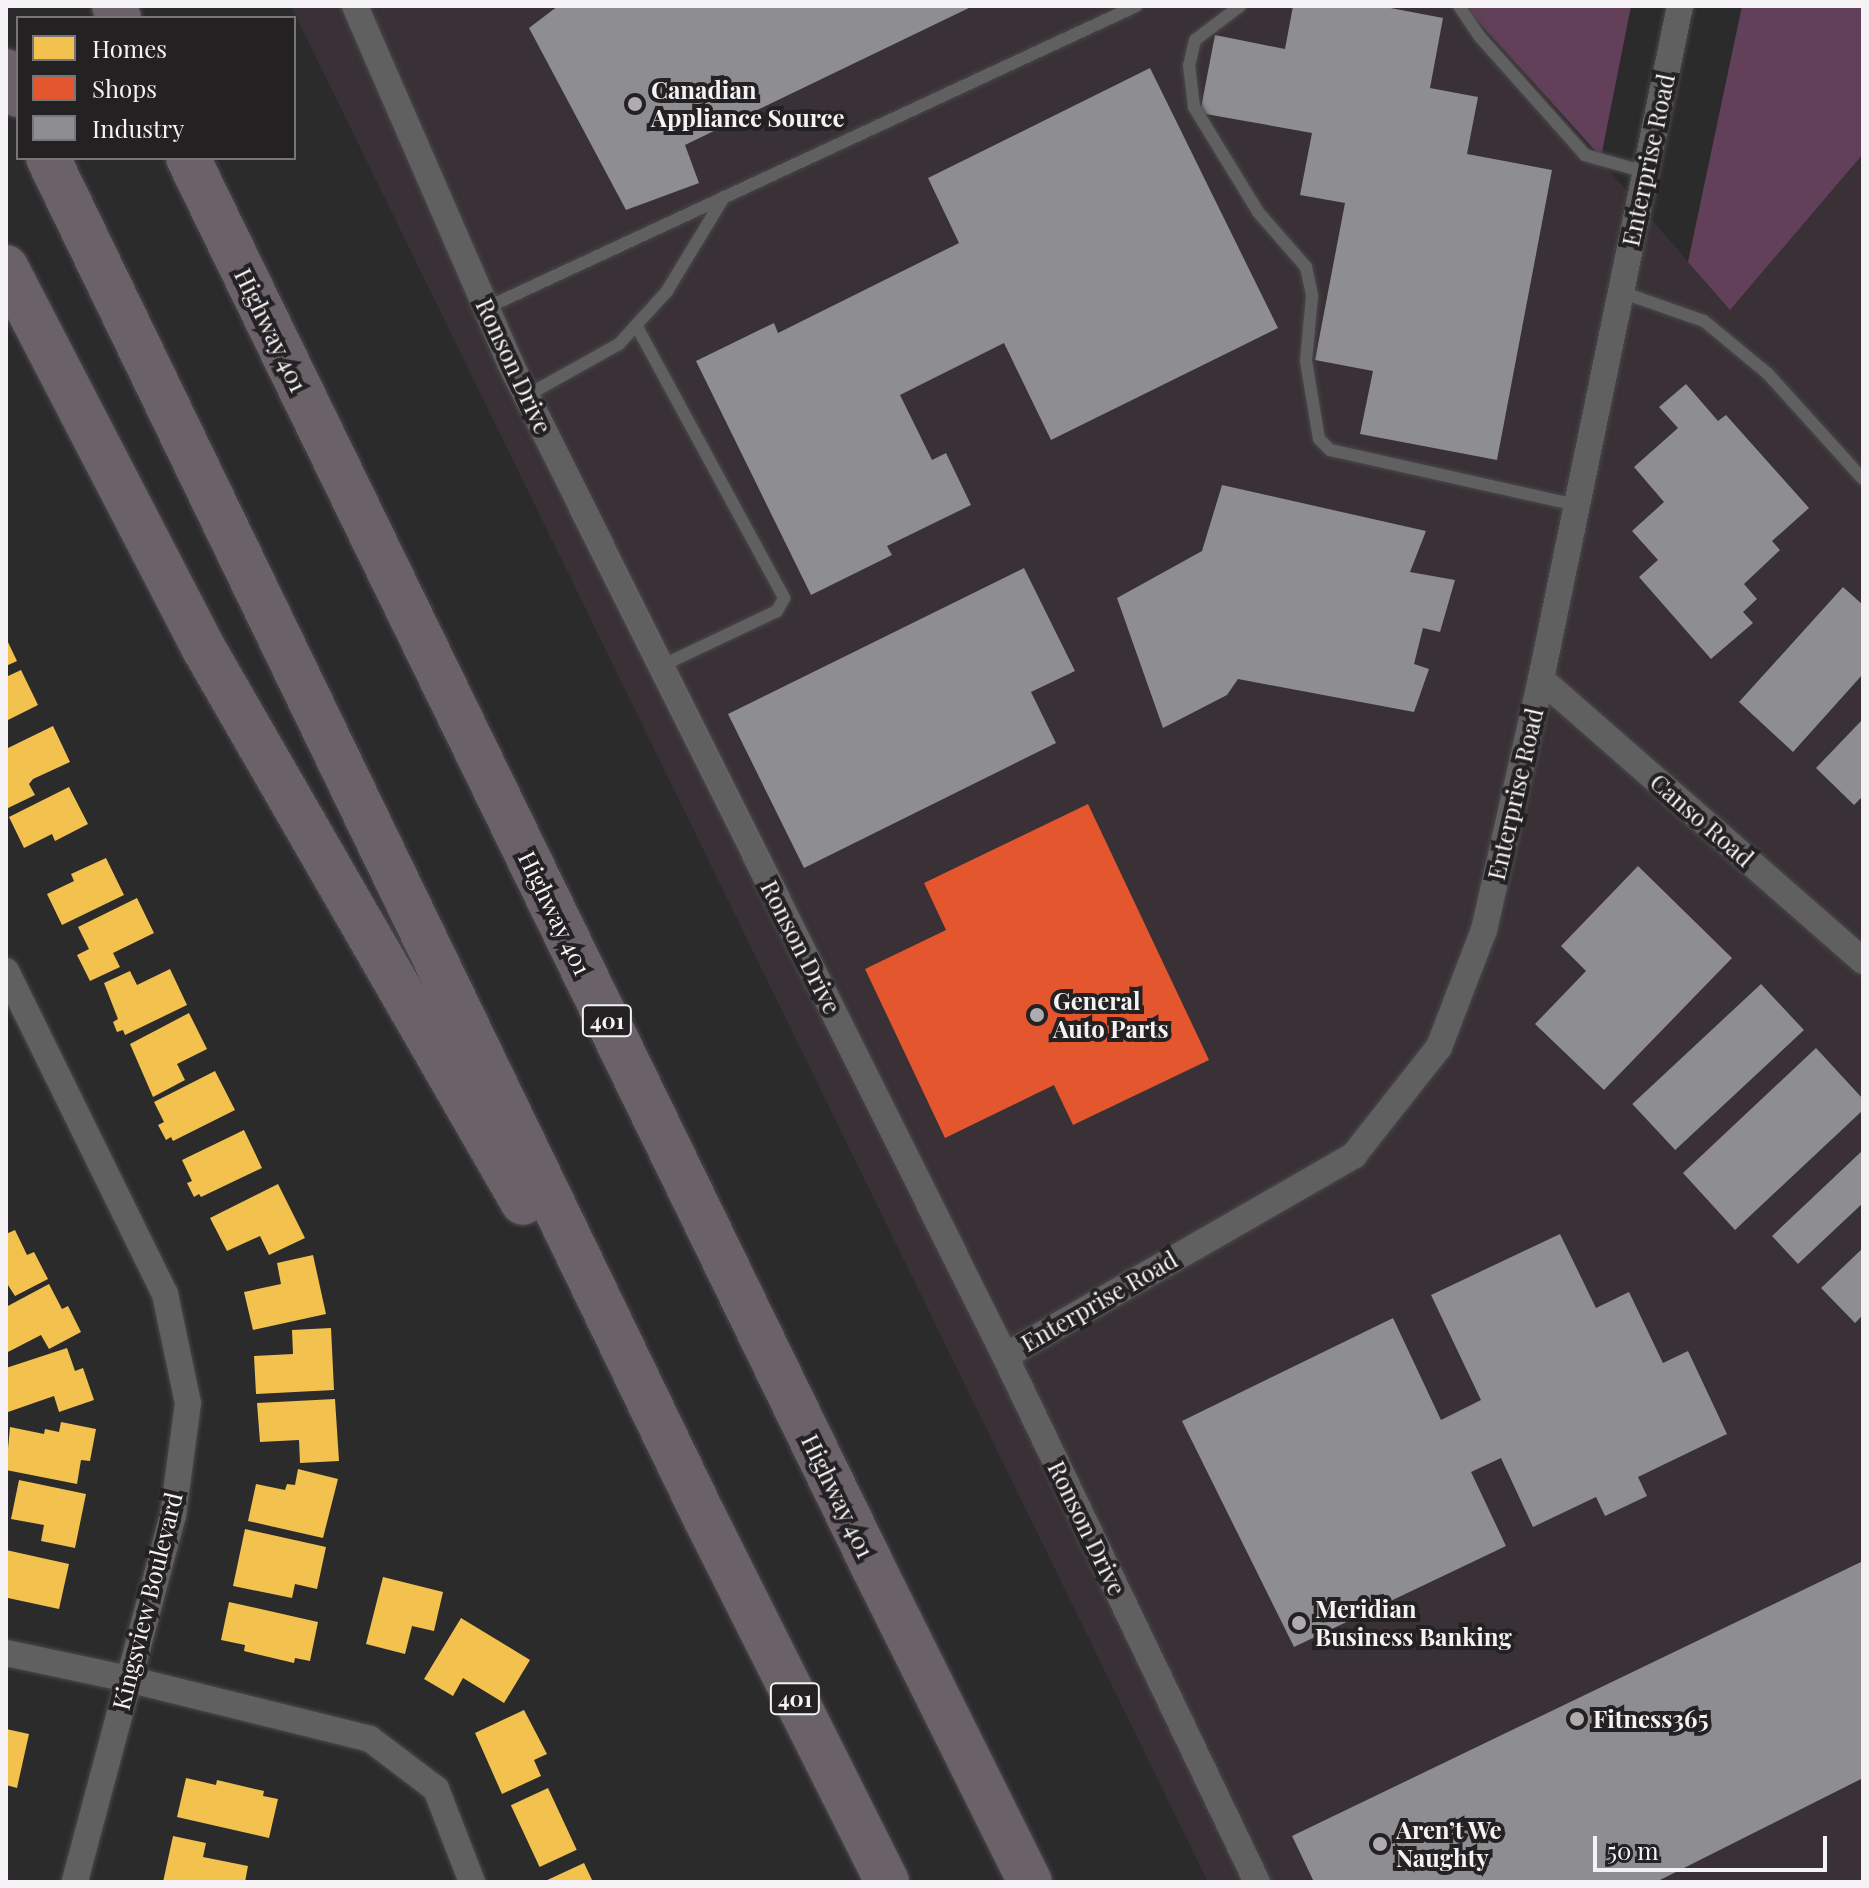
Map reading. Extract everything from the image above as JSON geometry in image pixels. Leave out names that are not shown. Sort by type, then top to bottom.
[{"type":"highway","points":[[6,71],[16,91]]},
{"type":"highway","name":"401","points":[[49,160],[704,1516],[887,1882]]},
{"type":"highway","name":"Highway 401","points":[[189,160],[871,1563],[1030,1882]]},
{"type":"highway","points":[[6,267],[204,649],[704,1516]]},
{"type":"street","name":"Ronson Drive","points":[[355,6],[526,396],[1005,1356],[1257,1882]]},
{"type":"street","name":"Enterprise Road","points":[[1005,1356],[1354,1155],[1439,1047],[1484,930],[1541,679],[1680,6]]},
{"type":"street","name":"Canso Road","points":[[1541,679],[1863,961]]},
{"type":"street","name":"Kingsview Boulevard","points":[[6,971],[165,1294],[188,1403],[173,1515],[75,1882]]},
{"type":"street","points":[[6,1653],[128,1679],[370,1739],[436,1789],[472,1882]]},
{"type":"lane","points":[[486,308],[1136,6]]},
{"type":"lane","points":[[1240,6],[1195,40],[1189,65],[1194,107],[1258,212],[1306,267],[1312,296],[1306,361],[1319,439],[1330,450],[1577,505]]},
{"type":"lane","points":[[1459,6],[1480,37],[1585,155],[1645,172]]},
{"type":"lane","points":[[526,396],[619,344],[667,291],[724,197]]},
{"type":"lane","points":[[1621,292],[1704,321],[1768,374],[1863,479]]},
{"type":"lane","points":[[636,325],[784,598],[777,611],[661,666]]},
{"type":"shaded area","points":[[291,6],[1466,6],[1730,310],[1863,154],[1863,1882],[1208,1882]]},
{"type":"shaded area","points":[[1466,6],[1631,6],[1601,157],[1465,7]]},
{"type":"shaded area","points":[[1742,6],[1863,6],[1863,154],[1730,310],[1688,262]]},
{"type":"building: Homes","points":[[6,638],[17,661],[6,666]]},
{"type":"building: Homes","points":[[21,670],[38,705],[6,721],[6,677]]},
{"type":"building: Homes","points":[[53,726],[70,762],[33,779],[29,784],[35,795],[6,809],[6,749]]},
{"type":"building: Homes","points":[[69,787],[88,824],[55,841],[52,834],[24,848],[9,817]]},
{"type":"building: Homes","points":[[106,858],[124,895],[62,925],[47,894],[74,881],[71,874]]},
{"type":"building: Homes","points":[[137,898],[154,933],[113,953],[120,967],[90,981],[77,955],[89,949],[78,927]]},
{"type":"building: Homes","points":[[170,969],[187,1005],[125,1035],[123,1030],[117,1032],[113,1022],[118,1019],[104,983],[130,971],[137,985]]},
{"type":"building: Homes","points":[[189,1013],[207,1049],[177,1064],[185,1080],[153,1097],[130,1044]]},
{"type":"building: Homes","points":[[215,1071],[235,1110],[173,1141],[171,1137],[166,1140],[158,1125],[164,1122],[154,1102]]},
{"type":"building: Homes","points":[[244,1130],[262,1168],[201,1197],[199,1194],[194,1197],[187,1183],[192,1181],[182,1160]]},
{"type":"building: Homes","points":[[278,1184],[305,1238],[269,1255],[260,1236],[227,1251],[210,1218]]},
{"type":"building: Homes","points":[[15,1230],[27,1255],[34,1252],[48,1279],[15,1296],[6,1282],[6,1234]]},
{"type":"building: Homes","points":[[313,1255],[326,1314],[253,1330],[244,1292],[281,1284],[277,1263]]},
{"type":"building: Homes","points":[[49,1284],[62,1309],[68,1306],[81,1332],[49,1349],[41,1335],[6,1353],[6,1307]]},
{"type":"building: Homes","points":[[331,1328],[334,1390],[256,1394],[254,1356],[293,1354],[292,1330]]},
{"type":"building: Homes","points":[[67,1348],[75,1371],[83,1368],[94,1400],[59,1412],[54,1396],[8,1412],[6,1368]]},
{"type":"building: Homes","points":[[335,1399],[339,1461],[300,1463],[299,1440],[260,1442],[257,1403]]},
{"type":"building: Homes","points":[[61,1422],[96,1429],[90,1461],[81,1460],[77,1484],[6,1470],[10,1427],[44,1434],[45,1429],[59,1432]]},
{"type":"building: Homes","points":[[298,1469],[338,1479],[323,1538],[248,1521],[256,1484],[285,1490],[287,1484],[295,1485]]},
{"type":"building: Homes","points":[[19,1480],[86,1494],[75,1548],[41,1541],[44,1525],[11,1519]]},
{"type":"building: Homes","points":[[245,1529],[326,1547],[317,1589],[295,1584],[292,1598],[233,1586]]},
{"type":"building: Homes","points":[[6,1550],[69,1564],[59,1609],[8,1598]]},
{"type":"building: Homes","points":[[383,1577],[443,1592],[434,1631],[412,1626],[405,1654],[366,1644]]},
{"type":"building: Homes","points":[[229,1602],[318,1622],[310,1661],[295,1658],[294,1663],[244,1651],[245,1645],[221,1640]]},
{"type":"building: Homes","points":[[461,1618],[530,1660],[504,1703],[463,1678],[453,1696],[424,1679]]},
{"type":"building: Homes","points":[[524,1710],[547,1754],[534,1760],[541,1776],[502,1794],[475,1733]]},
{"type":"building: Homes","points":[[6,1729],[29,1734],[17,1788],[6,1785]]},
{"type":"building: Homes","points":[[186,1778],[216,1785],[217,1780],[264,1791],[263,1796],[278,1799],[269,1838],[177,1817]]},
{"type":"building: Homes","points":[[548,1788],[577,1850],[540,1867],[511,1805]]},
{"type":"building: Homes","points":[[173,1836],[206,1843],[203,1857],[248,1866],[245,1882],[163,1882]]},
{"type":"building: Homes","points":[[584,1863],[593,1882],[543,1882]]},
{"type":"building: Shops","name":"General Auto Parts","points":[[1088,804],[1209,1060],[1073,1125],[1054,1085],[945,1138],[865,969],[946,930],[924,883]]},
{"type":"building: Industry","points":[[558,6],[973,6],[685,145],[699,183],[626,210],[529,28]]},
{"type":"building: Industry","points":[[1293,6],[1380,6],[1443,18],[1430,88],[1478,97],[1467,154],[1552,170],[1497,460],[1360,434],[1373,371],[1315,360],[1345,203],[1300,195],[1312,133],[1200,113],[1215,35],[1285,49]]},
{"type":"building: Industry","points":[[1150,68],[1278,328],[1051,440],[1004,343],[900,395],[932,460],[946,453],[971,505],[887,546],[892,555],[811,595],[696,361],[774,323],[778,333],[959,243],[928,178]]},
{"type":"building: Industry","points":[[1686,384],[1718,421],[1726,415],[1809,508],[1772,541],[1780,550],[1744,584],[1757,599],[1743,612],[1753,623],[1711,659],[1639,577],[1658,560],[1632,531],[1664,502],[1634,467],[1678,428],[1659,407]]},
{"type":"building: Industry","points":[[1222,485],[1426,531],[1410,572],[1455,580],[1440,632],[1423,628],[1414,664],[1429,669],[1414,712],[1238,679],[1227,695],[1163,728],[1117,598],[1202,551]]},
{"type":"building: Industry","points":[[1024,568],[1075,671],[1031,692],[1056,743],[804,868],[728,714]]},
{"type":"building: Industry","points":[[1843,587],[1863,605],[1863,674],[1793,752],[1739,702]]},
{"type":"building: Industry","points":[[1863,719],[1863,796],[1854,805],[1816,768]]},
{"type":"building: Industry","points":[[1638,866],[1732,958],[1604,1090],[1535,1024],[1586,971],[1561,946]]},
{"type":"building: Industry","points":[[1761,984],[1804,1030],[1675,1150],[1632,1104]]},
{"type":"building: Industry","points":[[1816,1048],[1863,1099],[1863,1110],[1735,1230],[1683,1173]]},
{"type":"building: Industry","points":[[1863,1150],[1863,1203],[1798,1264],[1772,1236]]},
{"type":"building: Industry","points":[[1560,1234],[1596,1308],[1629,1292],[1663,1363],[1688,1351],[1727,1434],[1638,1477],[1647,1496],[1605,1516],[1596,1497],[1533,1527],[1501,1458],[1471,1472],[1506,1546],[1294,1647],[1182,1421],[1393,1318],[1441,1420],[1481,1400],[1431,1295]]},
{"type":"building: Industry","points":[[1863,1248],[1863,1315],[1855,1323],[1821,1288]]},
{"type":"building: Industry","points":[[1863,1561],[1863,1778],[1656,1882],[1314,1882],[1292,1836]]},
{"type":"place","name":"Canadian Appliance Source","points":[[635,104]]},
{"type":"place","name":"General Auto Parts","points":[[1037,1015]]},
{"type":"place","name":"Meridian Business Banking","points":[[1299,1623]]},
{"type":"place","name":"Fitness365","points":[[1577,1719]]},
{"type":"place","name":"Aren’t We Naughty","points":[[1380,1844]]}]
